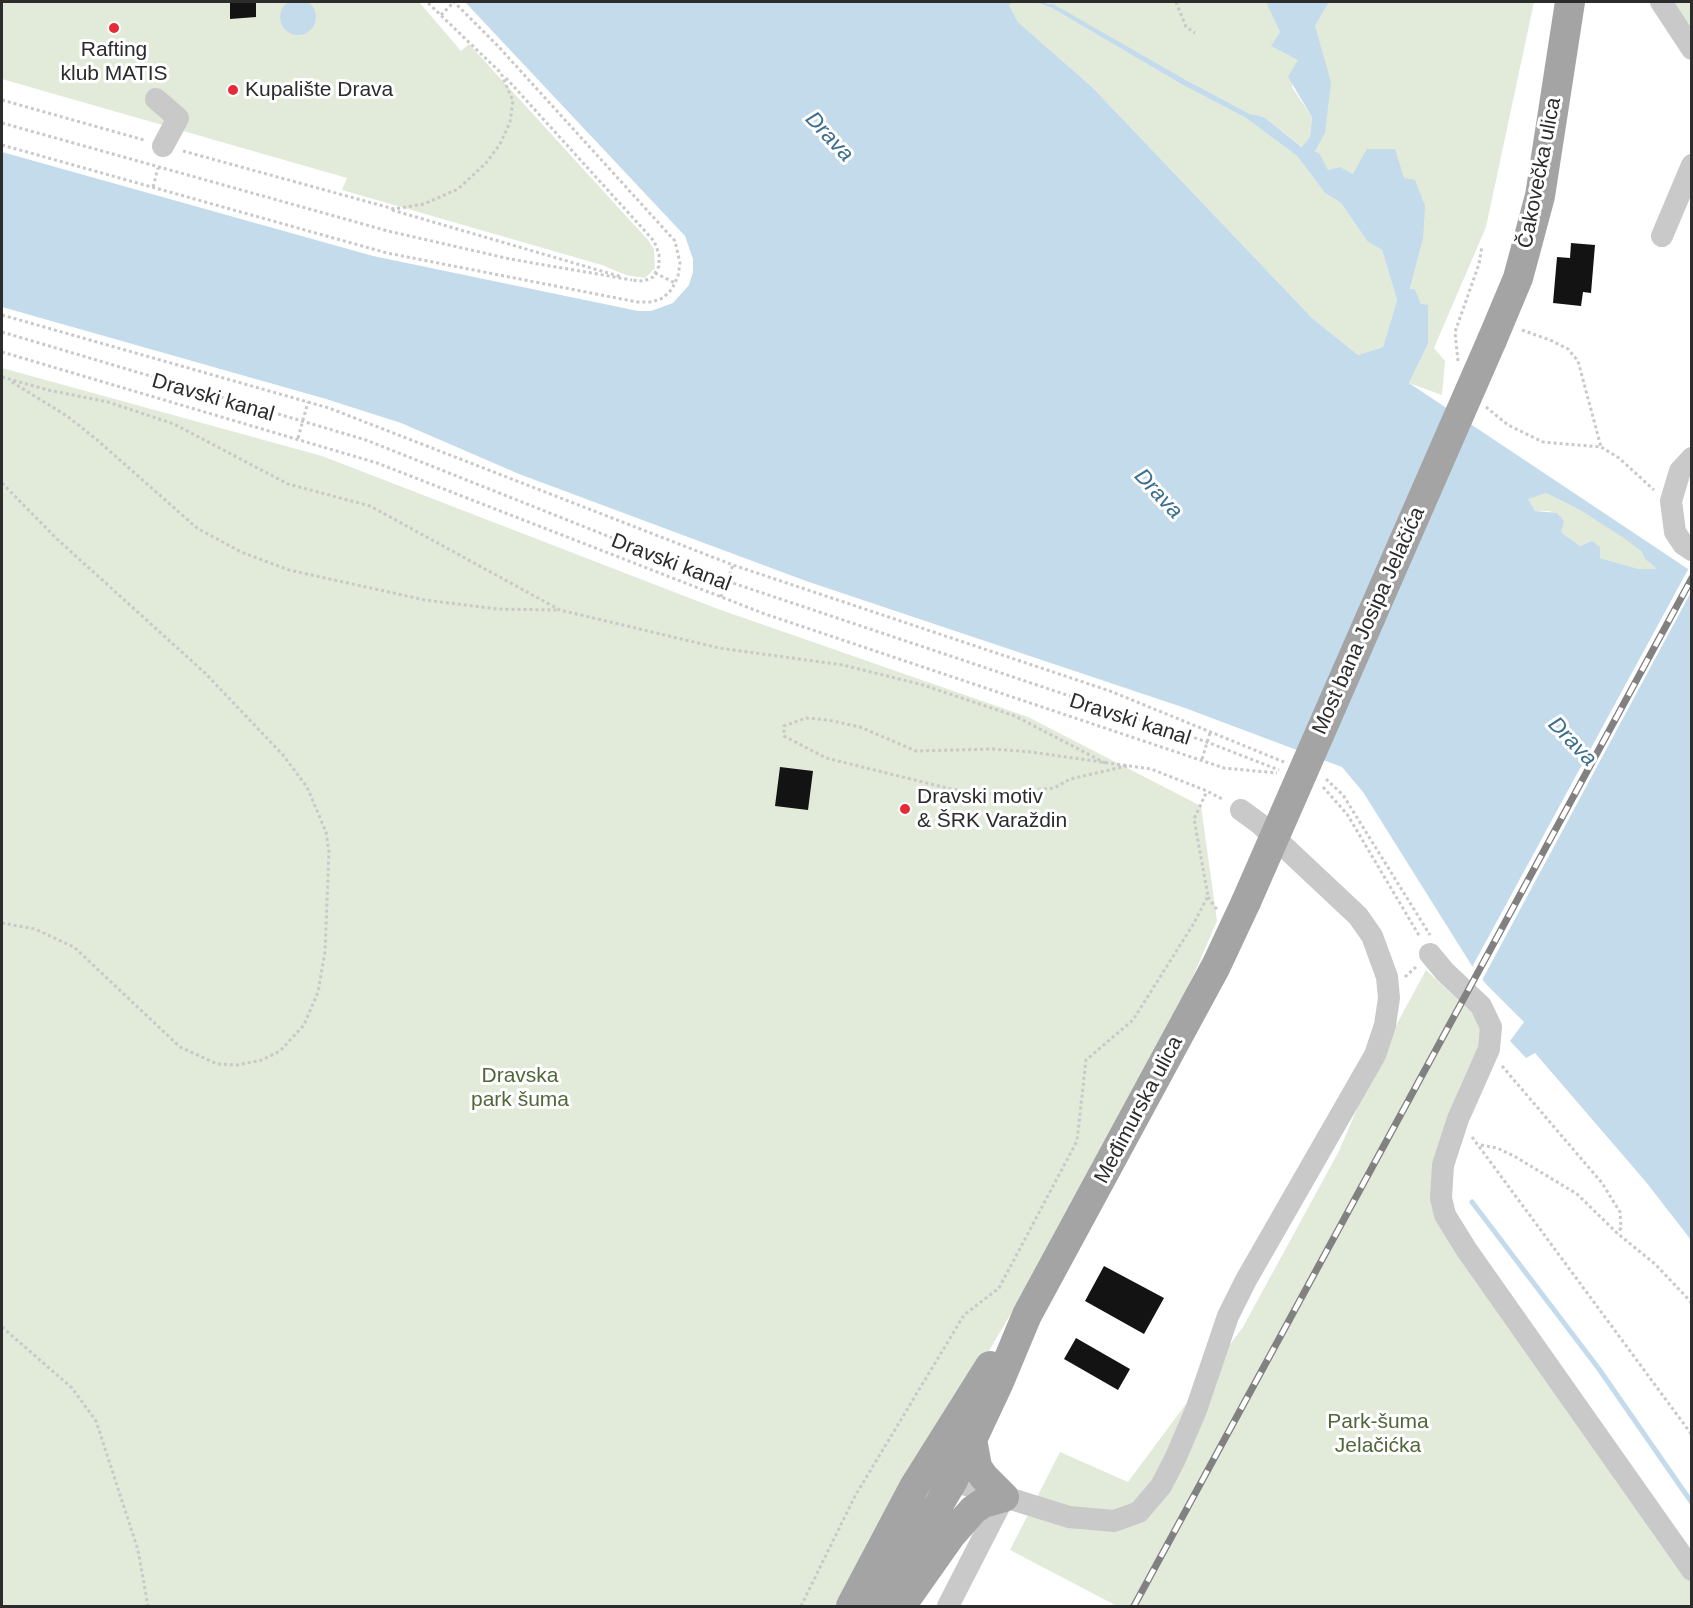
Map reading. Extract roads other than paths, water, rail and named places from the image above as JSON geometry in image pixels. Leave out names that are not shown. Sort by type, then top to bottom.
[{"type":"main road","name":"Čakovečka ulica","points":[[1492,340],[1518,278],[1540,196],[1570,2]]},
{"type":"main road","name":"Most bana Josipa Jelačića","points":[[1233,909],[1492,340]]},
{"type":"main road","name":"Međimurska ulica","points":[[879,1606],[952,1482],[1027,1315],[1211,976],[1233,909]]},
{"type":"main road","name":"Međimurska ulica","points":[[851,1606],[915,1487],[968,1398],[1027,1315]]},
{"type":"main road","points":[[972,1439],[977,1467],[1005,1497]]},
{"type":"main road","points":[[901,1606],[951,1535],[972,1510],[983,1503],[1005,1497]]},
{"type":"street","points":[[1661,2],[1692,49]]},
{"type":"street","points":[[156,99],[178,118],[163,146]]},
{"type":"street","points":[[1662,236],[1692,165]]},
{"type":"street","points":[[1692,458],[1680,471],[1671,501],[1675,531],[1683,544],[1692,550]]},
{"type":"street","points":[[915,1487],[927,1482],[952,1482],[1070,1517],[1101,1521],[1126,1518],[1139,1512],[1149,1502],[1170,1468],[1188,1430],[1228,1316],[1246,1280],[1375,1055],[1383,1033],[1389,998],[1387,977],[1372,936],[1358,916],[1260,824],[1241,810]]},
{"type":"street","points":[[1431,946],[1445,972],[1481,1005],[1491,1027],[1489,1049],[1458,1119],[1443,1165],[1441,1197],[1445,1215],[1466,1249],[1692,1570]]},
{"type":"street","points":[[948,1606],[1005,1497]]},
{"type":"water","points":[[298,-1],[311,4],[316,17],[311,30],[298,35],[285,30],[280,17],[285,4]]},
{"type":"water","name":"Drava","points":[[465,2],[1015,2],[1009,5],[1018,22],[1092,87],[1312,318],[1358,355],[1383,347],[1397,300],[1382,250],[1367,241],[1341,203],[1325,193],[1297,156],[1246,118],[1181,84],[1052,8],[1036,2],[1053,4],[1186,80],[1250,114],[1264,117],[1302,147],[1310,137],[1312,117],[1288,77],[1298,60],[1271,46],[1280,32],[1267,2],[1329,2],[1315,26],[1331,82],[1325,133],[1315,151],[1320,154],[1328,170],[1340,167],[1353,174],[1367,149],[1395,149],[1404,178],[1415,180],[1425,206],[1423,239],[1410,289],[1415,289],[1421,304],[1428,305],[1428,344],[1409,383],[1691,571],[1691,1240],[1646,1182],[1535,1053],[1526,1058],[1510,1041],[1524,1022],[1486,984],[1472,966],[1363,792],[1342,767],[1185,708],[806,581],[519,474],[401,423],[326,399],[2,307],[2,152],[373,256],[638,311],[651,311],[673,303],[689,285],[693,272],[693,259],[685,236]],"holes":[[[1546,493],[1580,510],[1641,551],[1645,559],[1657,569],[1639,569],[1600,558],[1600,547],[1592,541],[1580,546],[1561,532],[1564,521],[1557,513],[1535,511],[1528,499]]]},
{"type":"waterway","points":[[1472,1202],[1599,1369],[1692,1503]]},
{"type":"railway","points":[[1134,1606],[1692,578]]},
{"type":"place","name":"Rafting klub MATIS","points":[[114,28]]},
{"type":"place","name":"Kupalište Drava","points":[[233,90]]},
{"type":"place","name":"Dravski motiv & ŠRK Varaždin","points":[[905,809]]},
{"type":"park label","name":"Dravska park šuma","points":[[520,1088]]},
{"type":"park label","name":"Park-šuma Jelačićka","points":[[1378,1434]]}]
